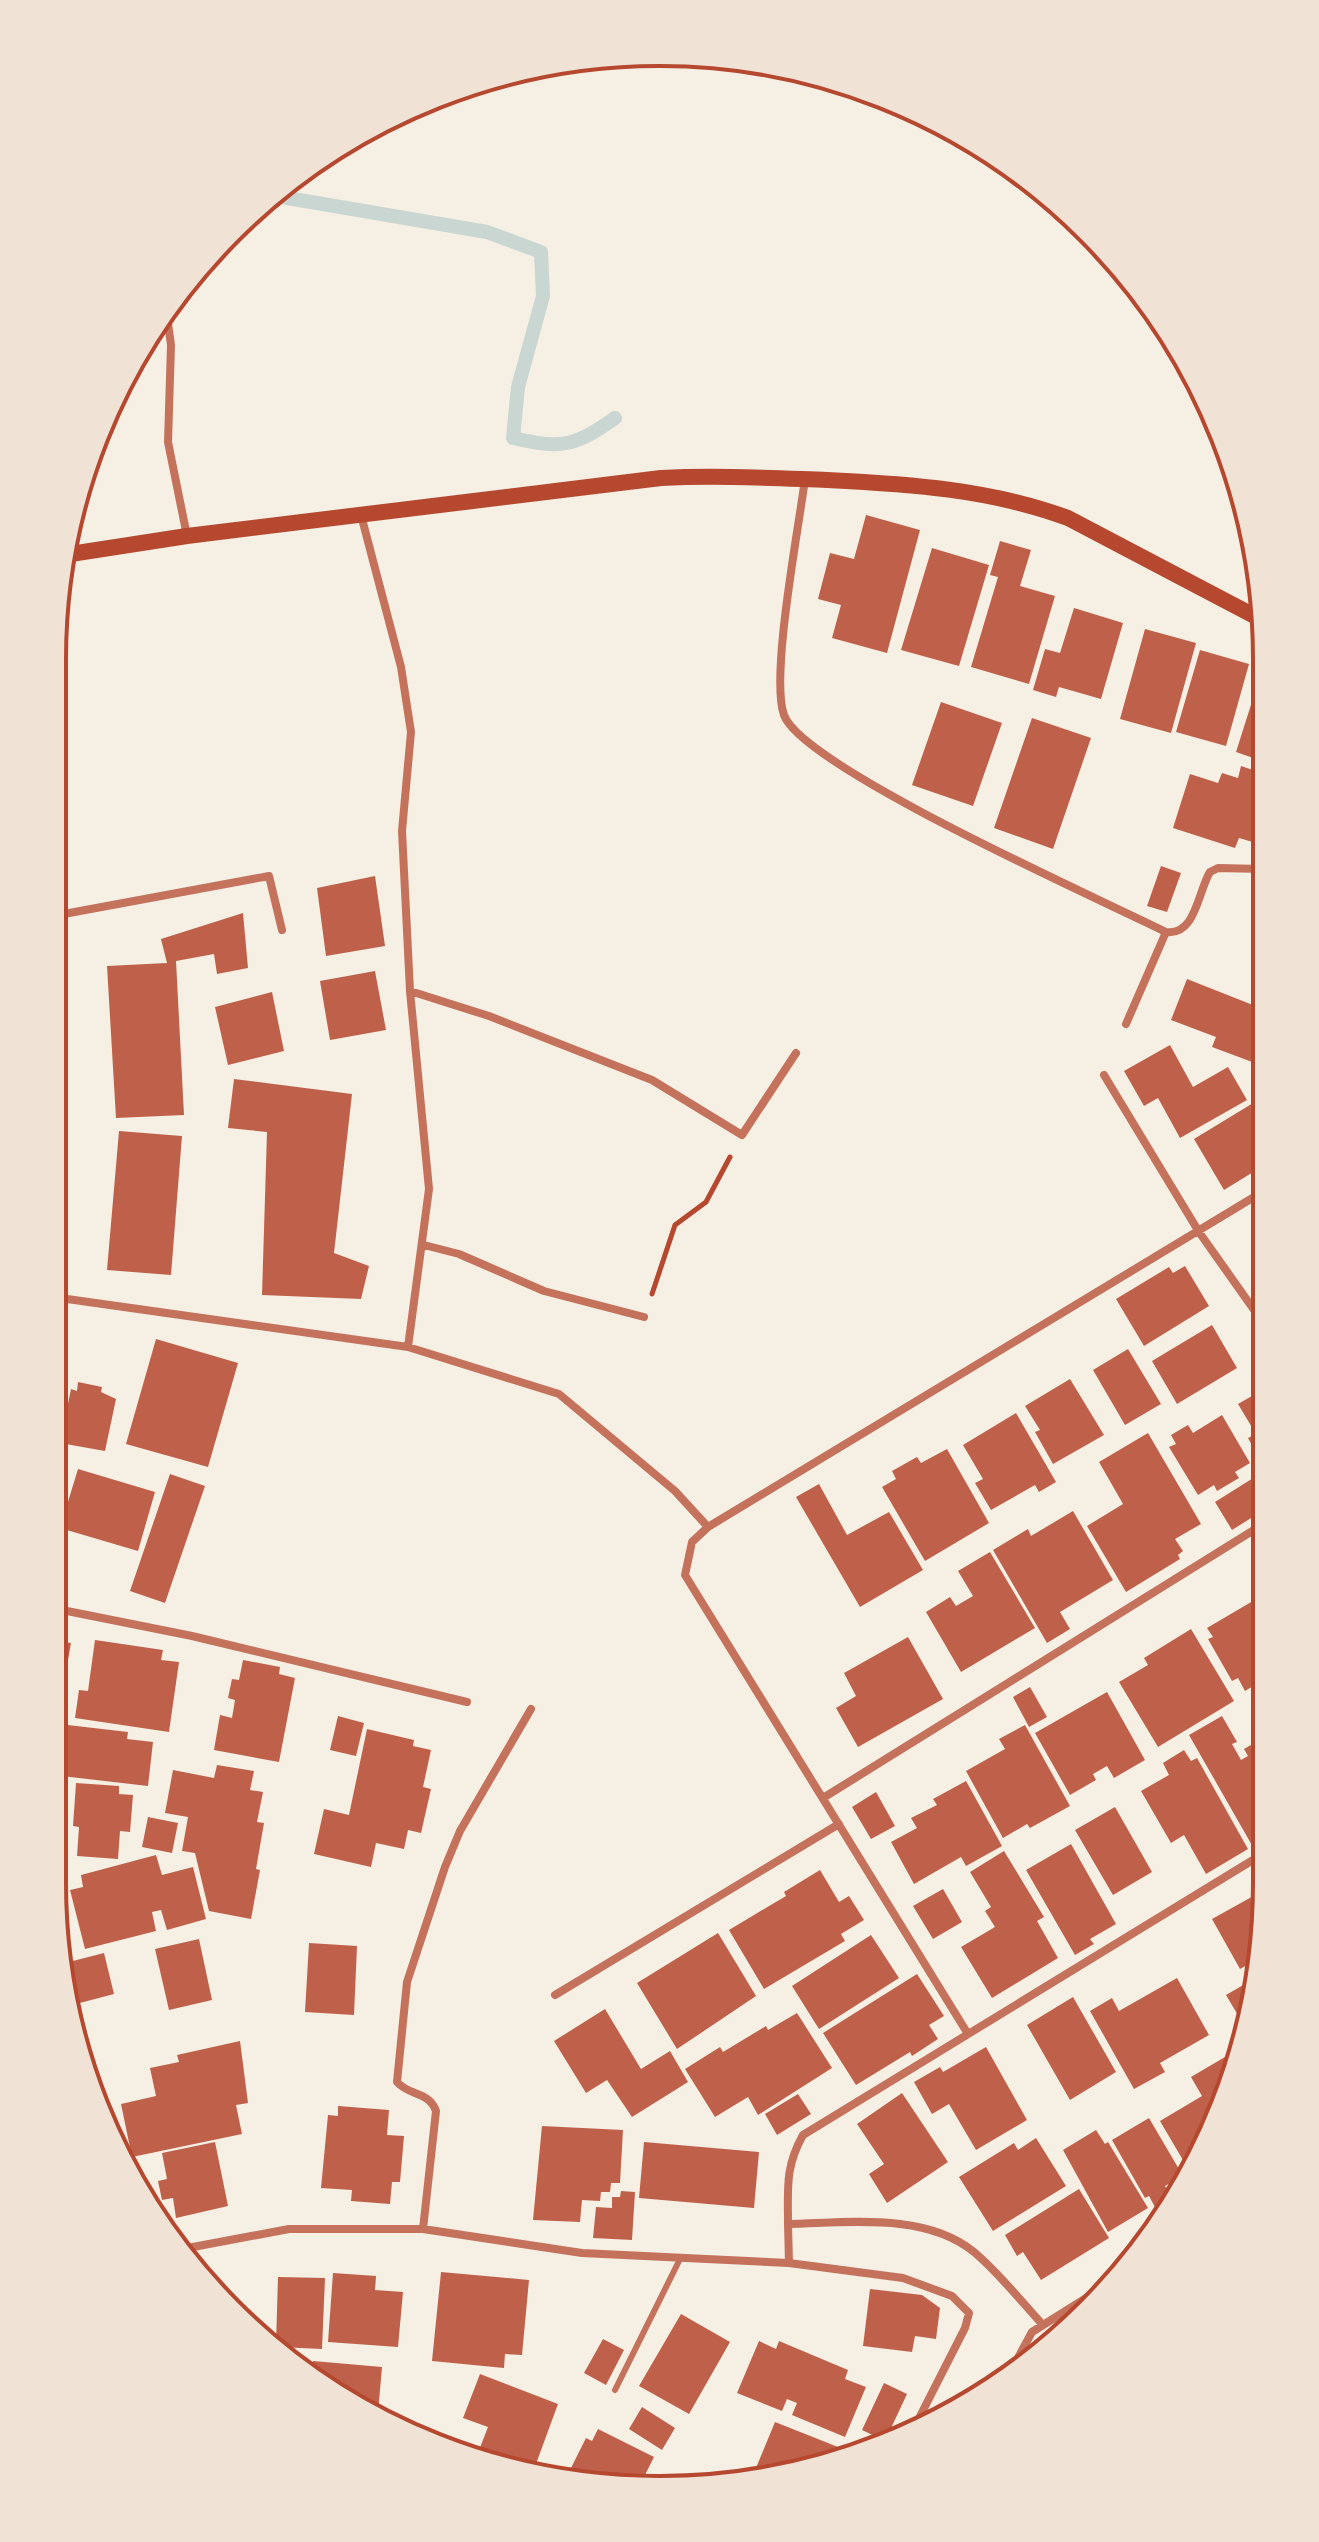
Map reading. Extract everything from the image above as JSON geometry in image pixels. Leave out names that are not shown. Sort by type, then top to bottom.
[{"type":"main road","points":[[76,553],[187,536],[661,478],[714,475],[805,479],[951,489],[1035,506],[1068,518],[1251,614]]},
{"type":"street","points":[[168,327],[171,345],[168,442],[187,536]]},
{"type":"street","points":[[805,479],[781,670],[783,714],[793,730],[810,746],[888,795],[1166,932],[1182,930],[1189,923],[1210,872],[1218,868],[1253,869]]},
{"type":"street","points":[[360,515],[401,667],[411,732],[402,831],[410,991],[429,1189],[424,1245],[408,1347]]},
{"type":"street","points":[[66,914],[269,876],[282,930]]},
{"type":"street","points":[[1126,1024],[1166,932]]},
{"type":"street","points":[[410,991],[489,1016],[652,1080],[742,1135],[796,1053]]},
{"type":"street","points":[[1104,1075],[1199,1232],[1253,1308]]},
{"type":"street","points":[[968,2034],[685,1575],[692,1542],[708,1527],[1253,1198]]},
{"type":"street","points":[[424,1245],[459,1254],[544,1291],[644,1317]]},
{"type":"street","points":[[66,1299],[408,1347],[559,1394],[675,1491],[708,1527]]},
{"type":"street","points":[[823,1798],[1253,1530]]},
{"type":"street","points":[[66,1611],[192,1636],[467,1702]]},
{"type":"street","points":[[423,2229],[436,2111],[427,2097],[407,2091],[397,2082],[407,1982],[460,1831],[531,1709]]},
{"type":"street","points":[[555,1995],[839,1824]]},
{"type":"street","points":[[789,2263],[788,2166],[803,2135],[1253,1860]]},
{"type":"street","points":[[788,2224],[884,2223],[954,2239],[991,2269],[1042,2324]]},
{"type":"street","points":[[192,2247],[289,2229],[423,2229],[582,2253],[789,2263],[903,2278],[961,2301],[969,2313],[965,2328],[920,2416]]},
{"type":"street","points":[[1017,2356],[1021,2346],[1042,2324],[1080,2301]]},
{"type":"lane","points":[[615,2390],[680,2259]]},
{"type":"path","points":[[644,1317],[675,1225],[706,1202],[742,1135]]},
{"type":"building","points":[[866,515],[920,530],[887,653],[832,638],[841,605],[818,599],[830,553],[854,559]]},
{"type":"building","points":[[1000,541],[1031,550],[1020,586],[1055,596],[1029,684],[971,667],[998,577],[990,575]]},
{"type":"building","points":[[932,548],[989,565],[959,666],[901,650]]},
{"type":"building","points":[[1074,608],[1123,623],[1101,699],[1059,687],[1056,697],[1033,690],[1045,649],[1060,653]]},
{"type":"building","points":[[1145,629],[1196,643],[1171,733],[1120,719]]},
{"type":"building","points":[[1200,650],[1249,664],[1226,746],[1176,732]]},
{"type":"building","points":[[1253,698],[1253,758],[1236,752]]},
{"type":"building","points":[[941,702],[1002,723],[973,806],[912,785]]},
{"type":"building","points":[[1032,718],[1091,738],[1053,849],[994,828]]},
{"type":"building","points":[[1241,766],[1253,770],[1253,842],[1239,838],[1235,848],[1173,828],[1190,774],[1218,783],[1222,773],[1238,778]]},
{"type":"building","points":[[1161,866],[1181,873],[1167,912],[1147,906]]},
{"type":"building","points":[[375,876],[385,946],[326,956],[317,888]]},
{"type":"building","points":[[243,913],[248,968],[217,974],[214,954],[176,961],[184,1115],[116,1118],[107,966],[167,963],[161,939]]},
{"type":"building","points":[[375,971],[386,1030],[330,1040],[320,981]]},
{"type":"building","points":[[1187,979],[1253,1005],[1253,1062],[1212,1047],[1216,1037],[1171,1020]]},
{"type":"building","points":[[272,992],[284,1051],[228,1065],[215,1007]]},
{"type":"building","points":[[1170,1045],[1193,1087],[1228,1067],[1247,1100],[1180,1138],[1158,1098],[1144,1106],[1124,1071]]},
{"type":"building","points":[[234,1079],[352,1094],[334,1253],[369,1266],[361,1299],[262,1295],[267,1132],[228,1128]]},
{"type":"building","points":[[1253,1103],[1253,1172],[1224,1190],[1194,1139]]},
{"type":"building","points":[[119,1131],[182,1136],[171,1275],[107,1270]]},
{"type":"building","points":[[1185,1266],[1209,1306],[1144,1346],[1116,1299],[1169,1267],[1173,1273]]},
{"type":"building","points":[[1212,1325],[1237,1368],[1177,1404],[1152,1361]]},
{"type":"building","points":[[156,1339],[238,1363],[208,1467],[126,1444]]},
{"type":"building","points":[[1128,1349],[1161,1404],[1125,1425],[1093,1370]]},
{"type":"building","points":[[1070,1379],[1104,1435],[1053,1464],[1035,1432],[1040,1430],[1025,1406]]},
{"type":"building","points":[[78,1382],[102,1387],[101,1392],[116,1399],[105,1451],[66,1444],[66,1414],[71,1389],[77,1391]]},
{"type":"building","points":[[1253,1395],[1253,1429],[1238,1404]]},
{"type":"building","points":[[1016,1413],[1056,1482],[1039,1492],[1035,1485],[991,1510],[975,1483],[983,1479],[963,1445]]},
{"type":"building","points":[[1222,1415],[1250,1463],[1235,1472],[1239,1478],[1217,1491],[1214,1485],[1198,1495],[1169,1447],[1176,1444],[1171,1435],[1188,1425],[1193,1433]]},
{"type":"building","points":[[1148,1433],[1201,1524],[1175,1539],[1183,1551],[1178,1555],[1180,1559],[1126,1592],[1087,1526],[1123,1504],[1099,1462]]},
{"type":"building","points":[[947,1449],[989,1523],[925,1561],[882,1487],[896,1479],[892,1471],[917,1457],[921,1463]]},
{"type":"building","points":[[78,1469],[155,1492],[138,1551],[66,1530],[66,1508]]},
{"type":"building","points":[[170,1474],[205,1486],[165,1603],[130,1591]]},
{"type":"building","points":[[1253,1478],[1253,1517],[1232,1530],[1215,1502]]},
{"type":"building","points":[[819,1484],[847,1535],[889,1512],[923,1570],[860,1607],[796,1497]]},
{"type":"building","points":[[1073,1511],[1113,1580],[1060,1612],[1070,1629],[1047,1643],[993,1550],[1028,1529],[1031,1536]]},
{"type":"building","points":[[990,1552],[1035,1628],[961,1672],[926,1612],[950,1597],[956,1606],[973,1596],[958,1571]]},
{"type":"building","points":[[1253,1601],[1253,1686],[1245,1691],[1238,1678],[1232,1681],[1208,1639],[1213,1637],[1207,1628]]},
{"type":"building","points":[[1191,1629],[1234,1701],[1158,1747],[1119,1682],[1148,1665],[1144,1658]]},
{"type":"building","points":[[908,1637],[943,1699],[858,1747],[836,1708],[856,1696],[844,1673]]},
{"type":"building","points":[[95,1640],[163,1650],[161,1660],[179,1662],[169,1732],[75,1718],[79,1690],[88,1691]]},
{"type":"building","points":[[66,1642],[71,1643],[66,1671]]},
{"type":"building","points":[[243,1660],[280,1667],[279,1674],[295,1678],[279,1762],[214,1750],[220,1715],[232,1718],[235,1700],[228,1698],[232,1679],[239,1680]]},
{"type":"building","points":[[1030,1687],[1047,1717],[1029,1727],[1013,1697]]},
{"type":"building","points":[[1107,1692],[1145,1760],[1114,1778],[1107,1766],[1093,1774],[1096,1780],[1070,1795],[1035,1733]]},
{"type":"building","points":[[338,1716],[364,1723],[356,1756],[330,1750]]},
{"type":"building","points":[[1222,1716],[1237,1742],[1232,1744],[1241,1760],[1248,1756],[1244,1749],[1253,1744],[1253,1847],[1189,1735]]},
{"type":"building","points":[[66,1725],[128,1732],[127,1739],[153,1742],[148,1786],[66,1777]]},
{"type":"building","points":[[1025,1725],[1070,1806],[1030,1828],[1027,1824],[1003,1838],[966,1771],[1005,1749],[999,1739]]},
{"type":"building","points":[[367,1729],[414,1740],[413,1746],[431,1750],[423,1787],[431,1789],[421,1833],[408,1830],[404,1849],[376,1843],[371,1867],[314,1854],[324,1809],[349,1815]]},
{"type":"building","points":[[1184,1750],[1191,1761],[1197,1758],[1248,1849],[1206,1874],[1184,1835],[1171,1843],[1141,1791],[1169,1775],[1163,1763]]},
{"type":"building","points":[[217,1765],[254,1771],[250,1790],[263,1792],[257,1822],[264,1823],[256,1869],[260,1870],[251,1919],[209,1911],[195,1853],[182,1851],[188,1817],[165,1813],[173,1770],[214,1778]]},
{"type":"building","points":[[966,1781],[1002,1846],[966,1866],[961,1857],[914,1884],[891,1842],[917,1828],[911,1818],[937,1805],[933,1799]]},
{"type":"building","points":[[76,1783],[119,1786],[119,1794],[133,1795],[130,1832],[120,1831],[118,1859],[77,1856],[79,1827],[73,1826]]},
{"type":"building","points":[[876,1792],[895,1826],[871,1839],[852,1807]]},
{"type":"building","points":[[1115,1807],[1152,1872],[1113,1895],[1075,1830]]},
{"type":"building","points":[[148,1817],[178,1823],[172,1853],[142,1847]]},
{"type":"building","points":[[1071,1844],[1116,1924],[1090,1939],[1094,1944],[1075,1955],[1026,1870]]},
{"type":"building","points":[[1004,1851],[1044,1917],[1037,1921],[1058,1958],[992,1998],[961,1947],[995,1927],[985,1911],[991,1907],[970,1872]]},
{"type":"building","points":[[156,1855],[162,1875],[193,1867],[206,1919],[167,1930],[161,1910],[152,1912],[156,1931],[85,1949],[70,1890],[83,1887],[81,1875]]},
{"type":"building","points":[[820,1870],[839,1902],[849,1896],[864,1920],[841,1934],[845,1941],[764,1989],[729,1930],[786,1896],[784,1892]]},
{"type":"building","points":[[943,1889],[962,1922],[933,1939],[913,1906]]},
{"type":"building","points":[[1253,1896],[1247,1965],[1240,1969],[1212,1919]]},
{"type":"building","points":[[718,1933],[756,1996],[677,2049],[637,1983]]},
{"type":"building","points":[[871,1935],[899,1978],[819,2029],[792,1986]]},
{"type":"building","points":[[199,1939],[212,2000],[169,2010],[155,1949]]},
{"type":"building","points":[[309,1943],[357,1946],[354,2015],[305,2012]]},
{"type":"building","points":[[104,1953],[114,1994],[78,2003],[71,1961]]},
{"type":"building","points":[[917,1974],[944,2016],[929,2025],[938,2039],[856,2085],[823,2033]]},
{"type":"building","points":[[1177,1978],[1209,2035],[1160,2063],[1165,2072],[1134,2089],[1090,2011],[1112,1998],[1119,2011]]},
{"type":"building","points":[[1244,1984],[1238,2015],[1226,1995]]},
{"type":"building","points":[[1073,1997],[1116,2072],[1070,2100],[1027,2025]]},
{"type":"building","points":[[605,2009],[641,2069],[670,2051],[688,2082],[632,2117],[607,2080],[586,2093],[554,2041]]},
{"type":"building","points":[[797,2013],[832,2068],[758,2115],[748,2097],[715,2117],[685,2069],[720,2047],[723,2052],[766,2026],[768,2030]]},
{"type":"building","points":[[240,2041],[248,2103],[236,2105],[242,2134],[134,2157],[121,2104],[156,2096],[150,2068],[179,2062],[177,2055]]},
{"type":"building","points":[[986,2047],[1027,2120],[976,2150],[949,2104],[932,2114],[914,2082],[940,2067],[943,2072]]},
{"type":"building","points":[[1227,2056],[1208,2110],[1183,2161],[1160,2121],[1202,2096],[1191,2077]]},
{"type":"building","points":[[902,2093],[948,2162],[887,2203],[869,2174],[884,2164],[857,2124]]},
{"type":"building","points":[[798,2094],[811,2114],[777,2135],[765,2114]]},
{"type":"building","points":[[338,2106],[389,2110],[387,2135],[404,2136],[400,2182],[392,2182],[390,2204],[351,2201],[352,2190],[321,2188],[328,2115],[338,2116]]},
{"type":"building","points":[[1149,2118],[1179,2169],[1171,2183],[1165,2186],[1167,2189],[1155,2208],[1149,2196],[1145,2198],[1112,2140]]},
{"type":"building","points":[[542,2126],[623,2130],[620,2183],[611,2183],[610,2192],[601,2192],[600,2201],[582,2200],[580,2222],[533,2220]]},
{"type":"building","points":[[1096,2130],[1105,2144],[1108,2142],[1148,2208],[1108,2232],[1063,2150]]},
{"type":"building","points":[[1036,2138],[1066,2186],[993,2231],[959,2177],[1014,2143],[1018,2150]]},
{"type":"building","points":[[215,2142],[228,2206],[176,2218],[173,2198],[162,2200],[158,2181],[167,2179],[162,2153]]},
{"type":"building","points":[[644,2142],[759,2152],[754,2208],[639,2198]]},
{"type":"building","points":[[1079,2189],[1109,2238],[1041,2280],[1023,2252],[1017,2256],[1005,2235]]},
{"type":"building","points":[[621,2191],[635,2192],[632,2240],[593,2238],[596,2207],[612,2208],[612,2197],[620,2197]]},
{"type":"building","points":[[441,2272],[529,2280],[522,2355],[505,2354],[504,2368],[432,2361]]},
{"type":"building","points":[[333,2273],[376,2276],[375,2290],[403,2292],[398,2347],[328,2342]]},
{"type":"building","points":[[278,2277],[325,2278],[322,2349],[291,2348],[276,2336]]},
{"type":"building","points":[[870,2289],[922,2295],[940,2308],[936,2339],[915,2336],[912,2352],[863,2346]]},
{"type":"building","points":[[681,2314],[730,2342],[689,2414],[639,2386]]},
{"type":"building","points":[[603,2339],[624,2350],[606,2385],[584,2373]]},
{"type":"building","points":[[759,2341],[776,2349],[779,2341],[848,2370],[845,2379],[866,2387],[845,2437],[792,2415],[797,2403],[787,2399],[782,2411],[737,2393]]},
{"type":"building","points":[[313,2361],[382,2367],[379,2405],[330,2376]]},
{"type":"building","points":[[480,2374],[558,2404],[536,2463],[480,2448],[488,2427],[463,2418]]},
{"type":"building","points":[[884,2383],[907,2394],[890,2429],[874,2436],[862,2430]]},
{"type":"building","points":[[642,2407],[675,2428],[662,2450],[629,2429]]},
{"type":"building","points":[[775,2422],[838,2447],[813,2456],[756,2468]]},
{"type":"building","points":[[598,2429],[654,2457],[645,2476],[570,2469],[586,2438],[592,2441]]},
{"type":"waterway","points":[[287,198],[487,232],[541,252],[543,296],[518,387],[513,438],[544,444],[567,443],[589,435],[615,418]]}]
